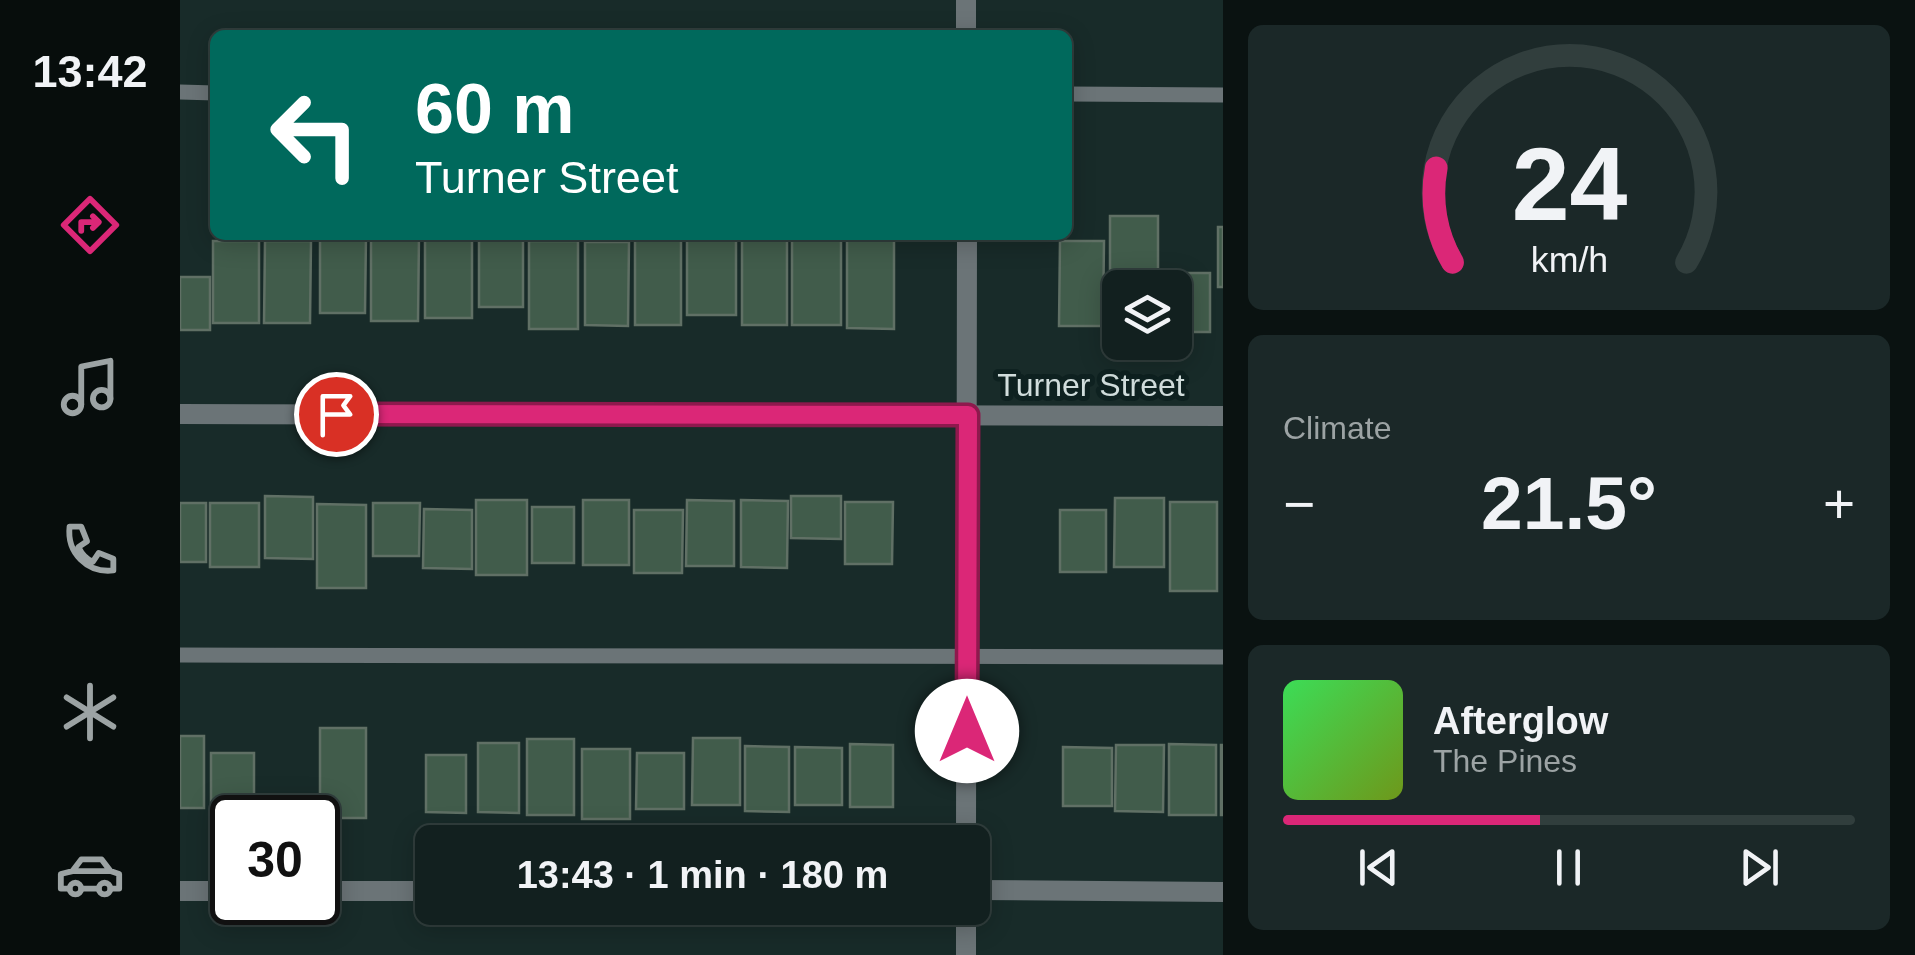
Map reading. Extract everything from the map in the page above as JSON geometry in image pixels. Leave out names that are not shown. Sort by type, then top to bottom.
[{"type":"street","points":[[966,0],[966,30]]},
{"type":"street","points":[[966,240],[966,825]]},
{"type":"street","name":"Turner Street","points":[[180,414],[1222,416]]},
{"type":"street","points":[[990,890],[1222,892]]},
{"type":"street","points":[[180,891],[210,891]]},
{"type":"street","points":[[340,891],[415,891]]},
{"type":"street","points":[[966,925],[966,955]]},
{"type":"lane","points":[[180,92],[210,92]]},
{"type":"lane","points":[[1072,94],[1222,95]]},
{"type":"lane","points":[[180,655],[1222,656]]},
{"type":"building","points":[[1110,216],[1158,216],[1158,270],[1110,270]]},
{"type":"building","points":[[1218,227],[1223,227],[1223,287],[1218,287]]},
{"type":"building","points":[[320,240],[366,240],[365,313],[320,313]]},
{"type":"building","points":[[371,240],[419,240],[418,321],[371,321]]},
{"type":"building","points":[[425,240],[472,240],[472,318],[425,318]]},
{"type":"building","points":[[479,240],[523,240],[523,307],[479,307]]},
{"type":"building","points":[[635,240],[681,240],[681,325],[635,325]]},
{"type":"building","points":[[687,240],[736,240],[736,315],[687,315]]},
{"type":"building","points":[[742,240],[787,240],[787,325],[742,325]]},
{"type":"building","points":[[792,240],[841,240],[841,325],[792,325]]},
{"type":"building","points":[[847,240],[894,240],[894,329],[847,328]]},
{"type":"building","points":[[213,241],[259,241],[259,323],[213,323]]},
{"type":"building","points":[[265,241],[311,241],[310,323],[264,323]]},
{"type":"building","points":[[529,241],[578,241],[578,329],[529,329]]},
{"type":"building","points":[[1060,241],[1104,241],[1102,326],[1059,326]]},
{"type":"building","points":[[585,242],[629,242],[628,326],[585,325]]},
{"type":"building","points":[[1192,273],[1210,273],[1210,332],[1192,332]]},
{"type":"building","points":[[180,277],[210,277],[210,330],[180,330]]},
{"type":"building","points":[[265,496],[313,497],[313,559],[265,558]]},
{"type":"building","points":[[791,496],[841,496],[841,539],[791,538]]},
{"type":"building","points":[[1115,498],[1164,498],[1164,567],[1114,567]]},
{"type":"building","points":[[476,500],[527,500],[527,575],[476,575]]},
{"type":"building","points":[[583,500],[629,500],[629,565],[583,565]]},
{"type":"building","points":[[687,500],[734,501],[734,566],[686,566]]},
{"type":"building","points":[[741,500],[788,501],[787,568],[741,567]]},
{"type":"building","points":[[845,502],[893,502],[892,564],[845,564]]},
{"type":"building","points":[[1170,502],[1217,502],[1217,591],[1170,591]]},
{"type":"building","points":[[180,503],[206,503],[206,562],[180,562]]},
{"type":"building","points":[[210,503],[259,503],[259,567],[210,567]]},
{"type":"building","points":[[373,503],[420,503],[419,556],[373,556]]},
{"type":"building","points":[[317,504],[366,505],[366,588],[317,588]]},
{"type":"building","points":[[532,507],[574,507],[574,563],[532,563]]},
{"type":"building","points":[[424,509],[472,510],[472,569],[423,568]]},
{"type":"building","points":[[634,510],[683,510],[682,573],[634,573]]},
{"type":"building","points":[[1060,510],[1106,510],[1106,572],[1060,572]]},
{"type":"building","points":[[320,728],[366,728],[366,818],[340,818],[340,795],[320,795]]},
{"type":"building","points":[[180,736],[204,736],[204,808],[180,808]]},
{"type":"building","points":[[693,738],[740,738],[740,805],[692,805]]},
{"type":"building","points":[[527,739],[574,739],[574,815],[527,815]]},
{"type":"building","points":[[478,743],[519,743],[519,813],[478,812]]},
{"type":"building","points":[[850,744],[893,745],[893,807],[850,807]]},
{"type":"building","points":[[1169,744],[1216,745],[1216,815],[1169,815]]},
{"type":"building","points":[[1116,745],[1164,745],[1163,812],[1115,811]]},
{"type":"building","points":[[1223,745],[1223,815],[1221,815]]},
{"type":"building","points":[[745,746],[789,747],[789,812],[745,811]]},
{"type":"building","points":[[795,747],[842,748],[842,805],[795,805]]},
{"type":"building","points":[[1063,747],[1112,748],[1112,806],[1063,806]]},
{"type":"building","points":[[582,749],[630,749],[630,819],[582,819]]},
{"type":"building","points":[[211,753],[254,753],[254,795],[211,795]]},
{"type":"building","points":[[637,753],[684,753],[684,809],[636,809]]},
{"type":"building","points":[[426,755],[466,755],[466,813],[426,812]]},
{"type":"route","points":[[336,414],[968,415],[967,731]]}]
